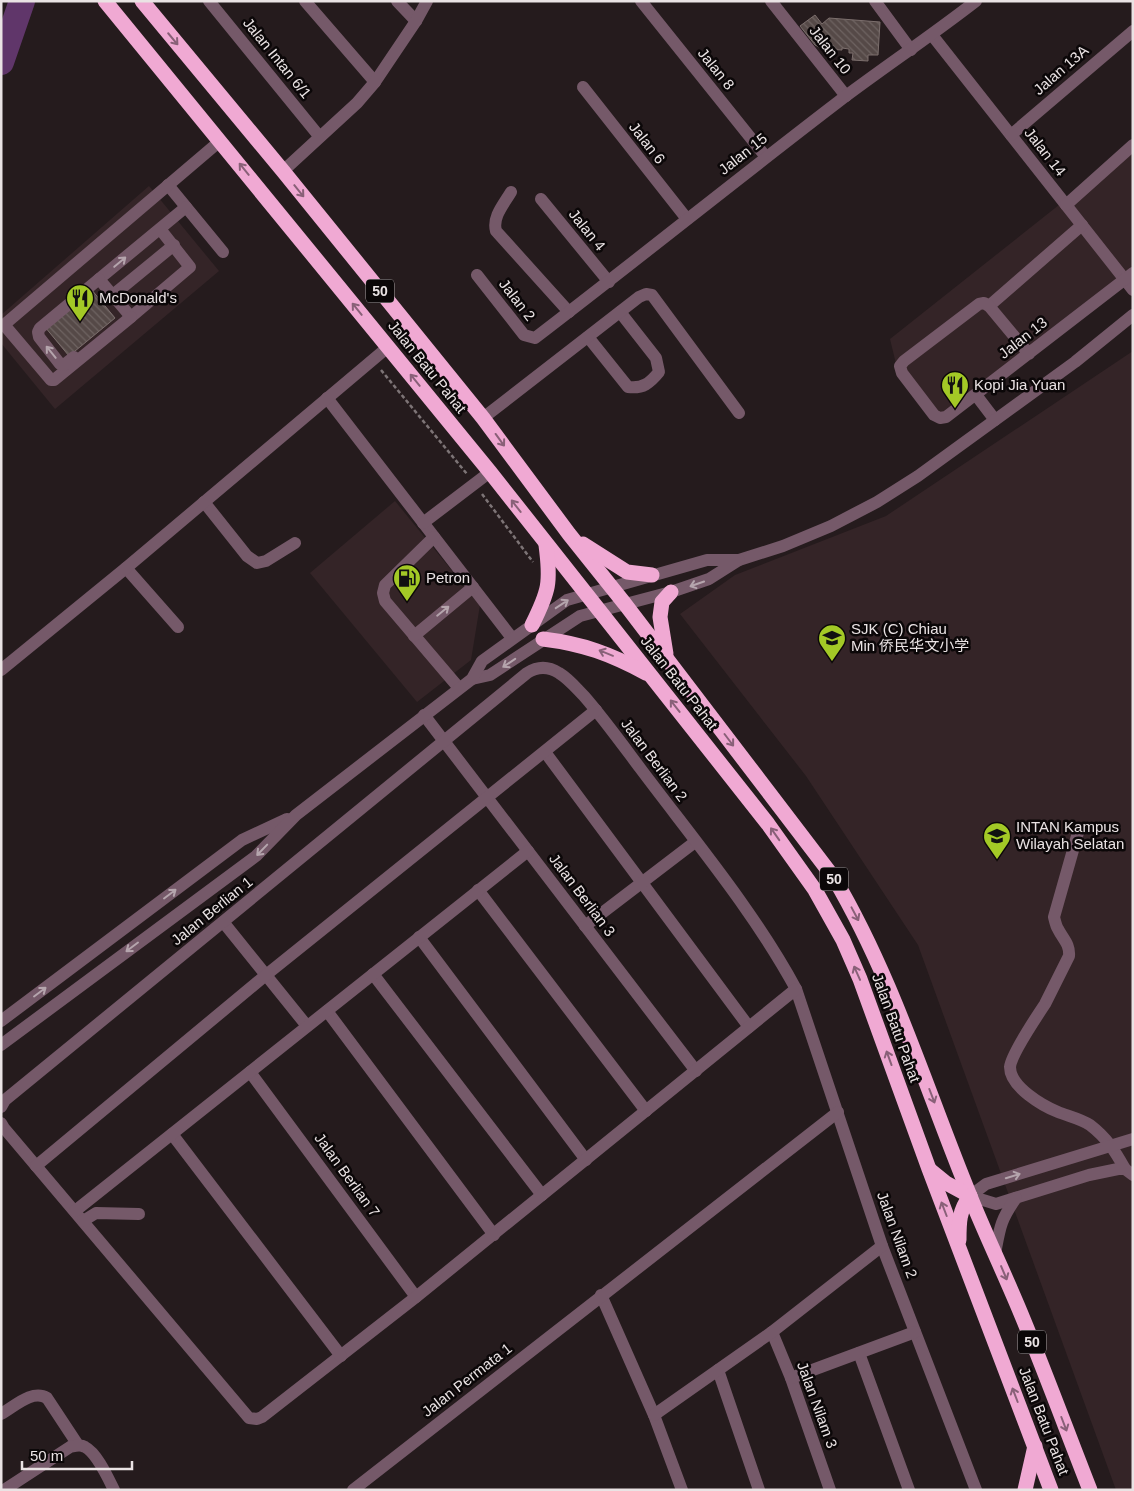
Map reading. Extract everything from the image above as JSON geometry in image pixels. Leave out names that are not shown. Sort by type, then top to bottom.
[{"type":"highway","name":"Jalan Batu Pahat","points":[[142,1],[483,418],[569,534],[625,604],[834,878],[855,914],[878,961],[903,1020],[970,1196],[1024,1320],[1090,1490]]},
{"type":"highway","name":"Jalan Batu Pahat","points":[[109,6],[490,472],[768,824],[815,890],[842,940],[860,979],[929,1169],[1051,1490]]},
{"type":"highway","points":[[569,534],[627,572],[652,576]]},
{"type":"highway","points":[[532,624],[546,597],[549,583],[546,545]]},
{"type":"highway","points":[[668,661],[660,617],[662,602],[671,592]]},
{"type":"highway","points":[[543,639],[568,642],[597,650],[650,674]]},
{"type":"highway","points":[[929,1169],[946,1183],[970,1196],[962,1208],[959,1227],[959,1249]]},
{"type":"highway","points":[[1025,1490],[1035,1446]]},
{"type":"street","name":"Jalan Intan 6/1","points":[[209,1],[319,136]]},
{"type":"street","points":[[305,1],[376,82]]},
{"type":"street","points":[[398,1],[416,21]]},
{"type":"street","points":[[283,172],[319,136],[357,103],[376,82],[427,1]]},
{"type":"street","name":"Jalan 8","points":[[641,1],[766,157]]},
{"type":"street","name":"Jalan 10","points":[[771,1],[846,96]]},
{"type":"street","points":[[875,1],[911,50]]},
{"type":"street","name":"Jalan 15","points":[[535,338],[609,282],[766,157],[976,1]]},
{"type":"street","name":"Jalan 13A","points":[[1011,135],[1133,31]]},
{"type":"street","name":"Jalan 14","points":[[932,34],[1082,225],[1129,276],[1133,290]]},
{"type":"street","name":"Jalan 6","points":[[582,87],[687,219]]},
{"type":"street","points":[[160,229],[190,265],[190,269],[56,380],[51,380],[6,327],[7,322],[220,141]]},
{"type":"street","points":[[1066,205],[1133,145]]},
{"type":"street","points":[[168,185],[223,252]]},
{"type":"street","points":[[511,192],[496,218],[494,224],[496,231],[569,312]]},
{"type":"street","name":"Jalan 4","points":[[541,199],[609,282]]},
{"type":"street","points":[[131,317],[117,323],[64,365],[60,364],[39,337],[38,332],[40,328],[186,207]]},
{"type":"street","points":[[1029,354],[988,306],[1082,225]]},
{"type":"street","points":[[113,296],[174,246]]},
{"type":"street","name":"Jalan 2","points":[[477,275],[524,335],[535,338]]},
{"type":"street","name":"Jalan 13","points":[[988,306],[979,304],[900,366],[902,372],[934,414],[940,418],[946,417],[976,395],[1129,276]]},
{"type":"street","points":[[99,279],[131,317]]},
{"type":"street","points":[[483,418],[588,338],[638,297],[646,294],[652,295],[738,413]]},
{"type":"street","points":[[588,338],[628,386],[638,388],[651,381],[659,372],[656,358],[620,312]]},
{"type":"street","points":[[472,678],[490,676],[580,616],[671,592],[709,579],[739,560],[783,546],[831,526],[869,506],[918,476],[1075,362],[1133,315]]},
{"type":"street","points":[[1,670],[126,568],[388,347]]},
{"type":"street","points":[[976,395],[995,420]]},
{"type":"street","points":[[327,398],[512,638]]},
{"type":"street","points":[[424,523],[490,472]]},
{"type":"street","points":[[204,502],[247,556],[257,563],[266,561],[295,543]]},
{"type":"street","points":[[434,537],[385,585],[383,593],[385,601],[458,688]]},
{"type":"street","points":[[1,1045],[256,856],[296,815],[472,678],[482,661],[567,600],[707,560],[739,560]]},
{"type":"street","points":[[126,568],[178,627]]},
{"type":"street","points":[[414,636],[473,586]]},
{"type":"street","name":"Jalan Berlian 2","points":[[444,740],[534,669],[544,667],[569,680],[596,710],[696,842],[779,958],[796,988]]},
{"type":"street","points":[[36,1166],[266,974],[596,710]]},
{"type":"street","name":"Jalan Berlian 3","points":[[424,715],[696,1071]]},
{"type":"street","name":"Jalan Berlian 1","points":[[1,1107],[5,1100],[224,923],[444,740]]},
{"type":"street","points":[[545,752],[749,1027]]},
{"type":"street","points":[[1,1021],[242,840],[296,815]]},
{"type":"street","points":[[1079,830],[1054,917],[1057,928],[1068,943],[1070,956],[1046,1002],[1014,1055],[1010,1067],[1012,1076],[1020,1087],[1033,1098],[1056,1111],[1088,1124],[1112,1146],[1129,1172]]},
{"type":"street","points":[[585,926],[696,842]]},
{"type":"street","points":[[79,1216],[172,1134],[528,851]]},
{"type":"street","points":[[478,890],[646,1111]]},
{"type":"street","points":[[224,923],[307,1026]]},
{"type":"street","points":[[419,937],[586,1160]]},
{"type":"street","points":[[373,974],[542,1196]]},
{"type":"street","points":[[1,1123],[249,1418],[257,1419],[416,1298],[796,988]]},
{"type":"street","name":"Jalan Nilam 2","points":[[796,988],[882,1246],[976,1490]]},
{"type":"street","points":[[327,1011],[494,1235]]},
{"type":"street","name":"Jalan Berlian 7","points":[[250,1072],[416,1298]]},
{"type":"street","name":"Jalan Permata 1","points":[[353,1490],[838,1112]]},
{"type":"street","points":[[172,1134],[341,1356]]},
{"type":"street","points":[[970,1196],[986,1184],[1133,1138]]},
{"type":"street","points":[[970,1196],[996,1204],[1090,1175],[1118,1169],[1129,1172]]},
{"type":"street","points":[[995,1254],[1003,1217],[1016,1198]]},
{"type":"street","points":[[79,1216],[96,1213],[140,1214]]},
{"type":"street","points":[[654,1416],[772,1332],[882,1246]]},
{"type":"street","points":[[601,1295],[654,1416],[682,1490]]},
{"type":"street","name":"Jalan Nilam 3","points":[[772,1332],[791,1378],[830,1490]]},
{"type":"street","points":[[791,1378],[915,1332]]},
{"type":"street","points":[[859,1353],[909,1490]]},
{"type":"street","points":[[718,1370],[759,1490]]},
{"type":"street","points":[[1,1414],[30,1396],[43,1395],[47,1398],[78,1445]]},
{"type":"street","points":[[4,1490],[70,1448],[78,1445],[85,1447],[93,1454],[114,1490]]},
{"type":"path","points":[[368,363],[472,485],[549,583]]},
{"type":"shaded area","points":[[1133,141],[1133,278],[936,422],[898,372],[890,339],[1069,197]]},
{"type":"shaded area","points":[[149,186],[219,271],[55,409],[1,343],[1,315]]},
{"type":"shaded area","name":"INTAN Kampus Wilayah Selatan","points":[[1133,351],[1133,1490],[1116,1490],[918,945],[806,776],[680,614],[735,575],[886,516]]},
{"type":"shaded area","points":[[395,501],[480,605],[471,660],[417,702],[310,573]]},
{"type":"building","points":[[815,15],[822,24],[829,18],[880,22],[878,55],[868,55],[868,61],[852,60],[853,53],[849,53],[849,49],[823,49],[815,45],[800,26]]},
{"type":"building","name":"McDonald's","points":[[91,289],[115,318],[69,356],[45,327]]},
{"type":"waterway","points":[[1,62],[22,1]]},
{"type":"place","name":"McDonald's","points":[[80,322]]},
{"type":"place","name":"Kopi Jia Yuan","points":[[955,409]]},
{"type":"place","name":"Petron","points":[[407,602]]},
{"type":"place","name":"SJK (C) Chiau Min 侨民华文小学","points":[[832,662]]},
{"type":"place","name":"INTAN Kampus Wilayah Selatan","points":[[997,860]]}]
